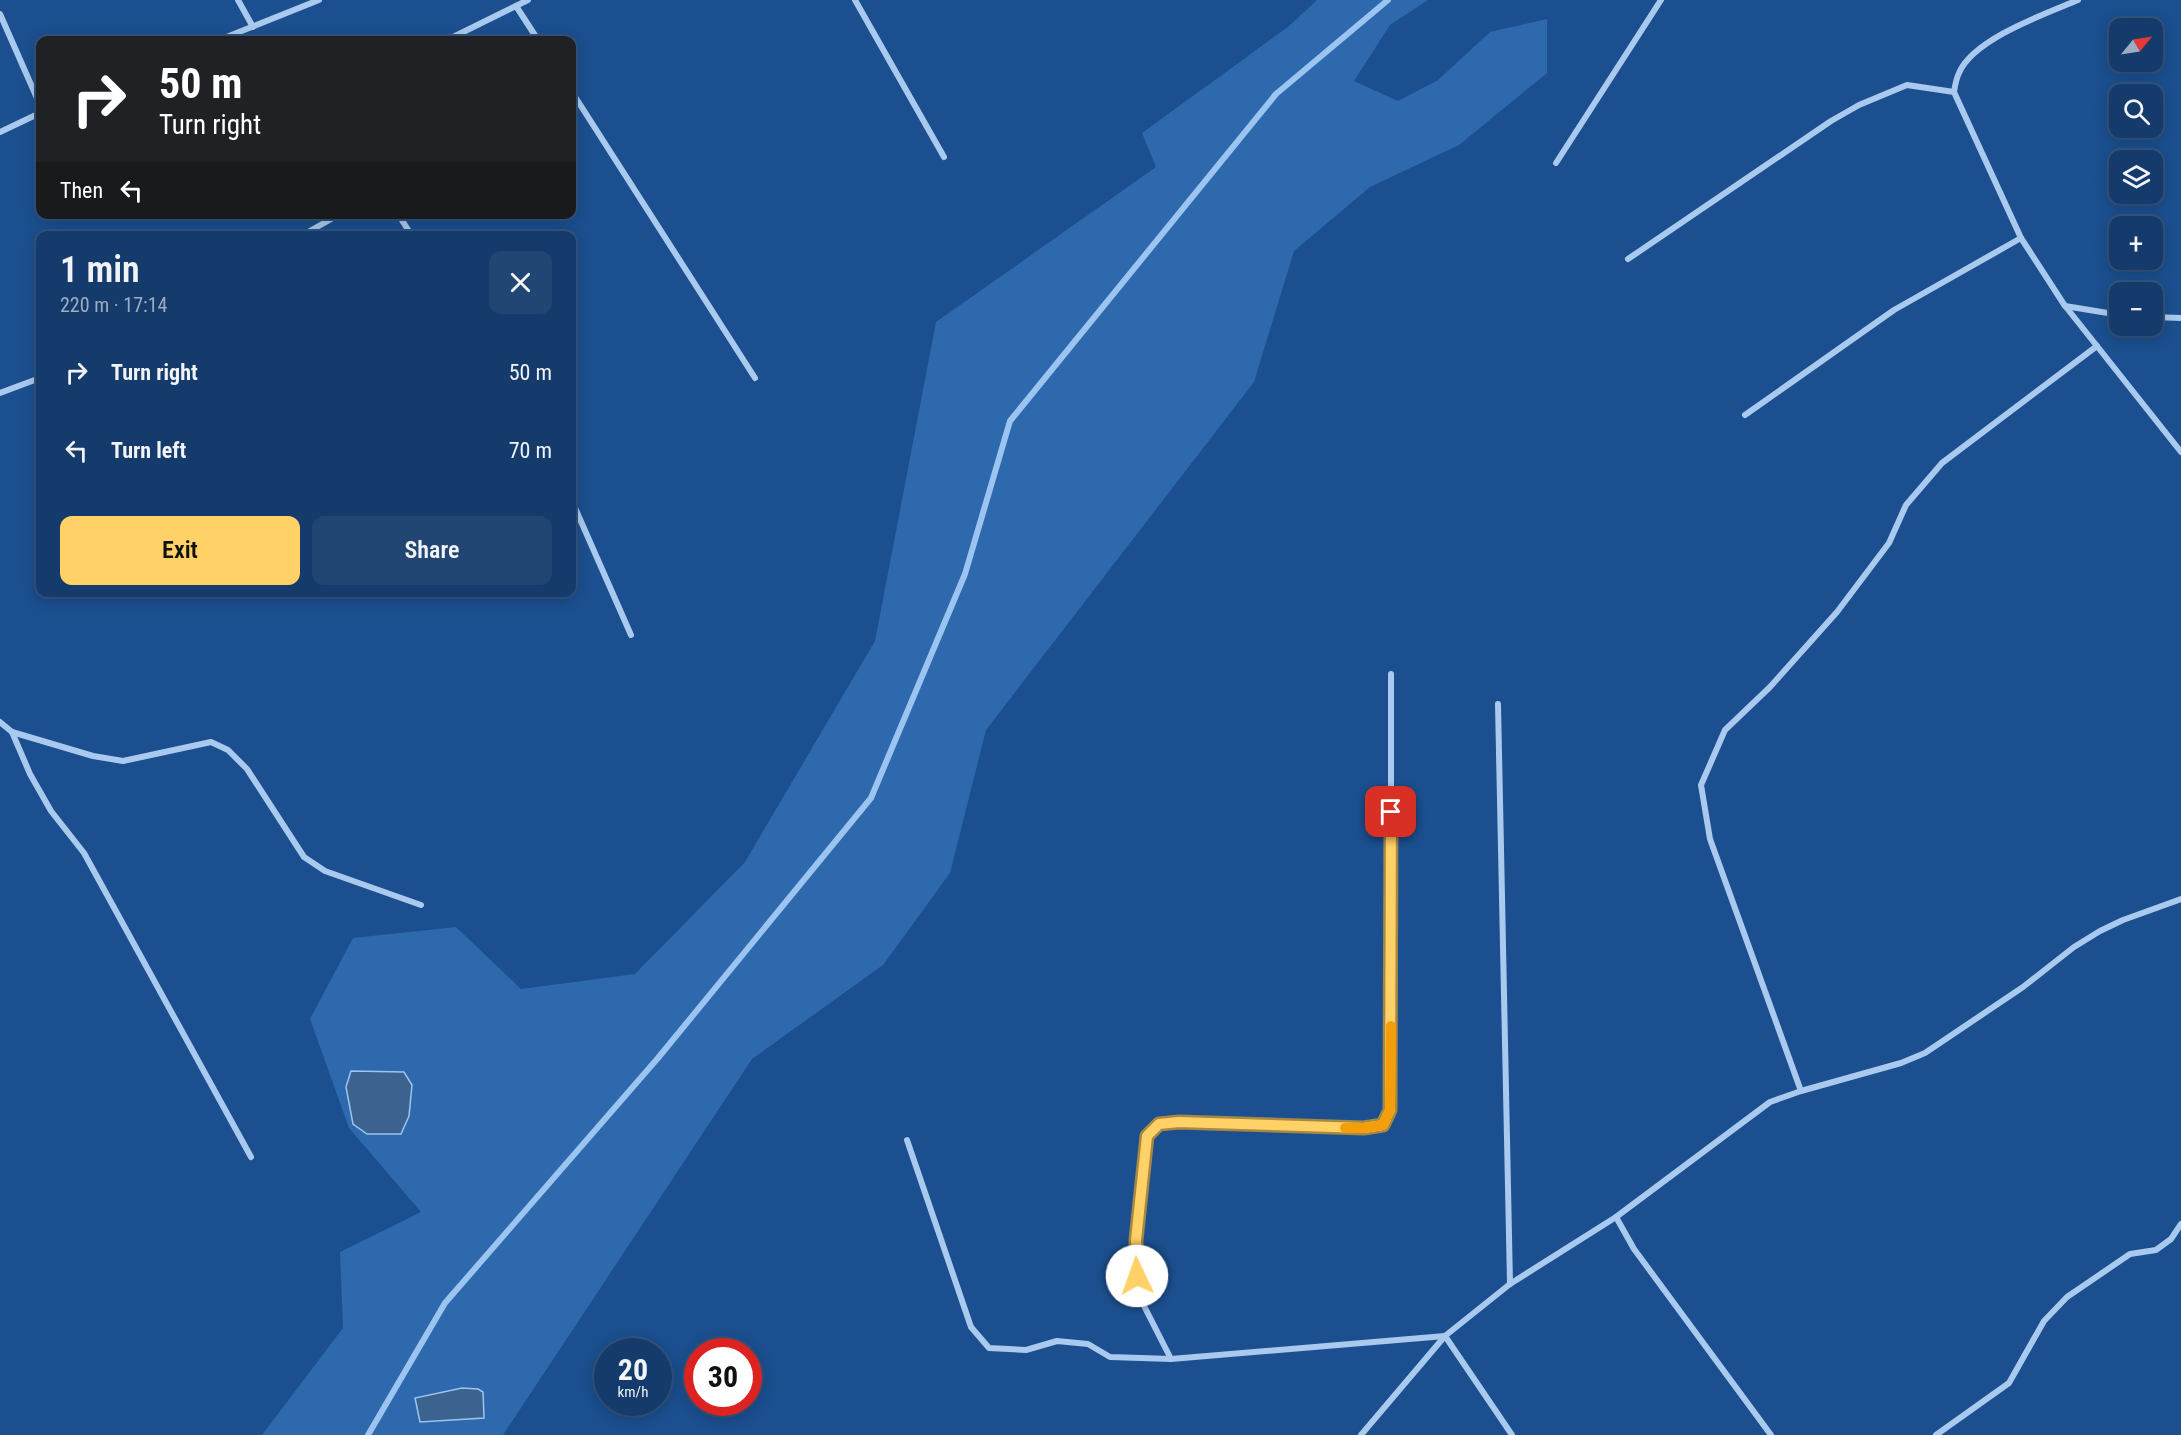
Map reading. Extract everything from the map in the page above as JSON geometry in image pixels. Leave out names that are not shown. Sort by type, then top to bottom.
[{"type":"street","points":[[238,0],[253,27]]},
{"type":"street","points":[[229,36],[319,0]]},
{"type":"street","points":[[455,36],[528,0]]},
{"type":"street","points":[[855,0],[944,157]]},
{"type":"street","points":[[1556,163],[1661,0]]},
{"type":"street","points":[[2078,0],[2019,25],[1987,43],[1959,71],[1954,92],[2021,238],[2066,306],[2181,452]]},
{"type":"street","points":[[516,6],[535,36]]},
{"type":"street","points":[[0,14],[36,96]]},
{"type":"street","points":[[1628,258],[1831,121],[1859,105],[1907,85],[1954,92]]},
{"type":"street","points":[[576,98],[755,378]]},
{"type":"street","points":[[0,132],[36,115]]},
{"type":"street","points":[[310,231],[331,219]]},
{"type":"street","points":[[1745,415],[1894,310],[2021,238]]},
{"type":"street","points":[[2066,306],[2109,313]]},
{"type":"street","points":[[2163,317],[2181,318]]},
{"type":"street","points":[[1801,1091],[1710,839],[1701,785],[1725,730],[1770,687],[1837,612],[1889,543],[1906,505],[1942,463],[2097,346]]},
{"type":"street","points":[[0,393],[36,380]]},
{"type":"street","points":[[576,510],[631,635]]},
{"type":"street","points":[[1171,1359],[1138,1294],[1136,1240],[1147,1136],[1159,1124],[1179,1122],[1364,1128],[1383,1125],[1390,1110],[1391,674]]},
{"type":"street","points":[[1498,704],[1510,1284]]},
{"type":"street","points":[[0,722],[12,732],[93,756],[123,761],[211,742],[228,750],[247,769],[304,857],[325,871],[421,905]]},
{"type":"street","points":[[12,732],[30,774],[51,812],[84,853],[251,1157]]},
{"type":"street","points":[[1361,1435],[1445,1336],[1510,1284],[1616,1217],[1770,1102],[1901,1063],[1925,1053],[2023,987],[2091,936],[2123,920],[2181,899]]},
{"type":"street","points":[[908,1140],[971,1328],[988,1348],[1026,1350],[1057,1341],[1088,1344],[1110,1357],[1171,1359],[1445,1336]]},
{"type":"street","points":[[1616,1217],[1634,1249],[1772,1435]]},
{"type":"street","points":[[1936,1435],[2009,1383],[2044,1321],[2067,1297],[2130,1254],[2156,1250],[2172,1239],[2181,1224]]},
{"type":"street","points":[[1445,1336],[1512,1435]]},
{"type":"shaded area","points":[[1317,0],[1428,0],[1390,25],[1354,81],[1398,101],[1438,80],[1490,32],[1547,19],[1547,73],[1459,145],[1370,187],[1294,251],[1254,382],[986,730],[950,873],[883,965],[752,1059],[503,1435],[262,1435],[343,1328],[340,1252],[421,1212],[349,1128],[310,1019],[353,938],[456,927],[521,989],[635,974],[745,862],[875,641],[936,322],[1156,167],[1142,133],[1288,27]]},
{"type":"shaded area","points":[[351,1071],[404,1072],[412,1085],[409,1116],[401,1134],[367,1134],[353,1124],[346,1087]]},
{"type":"shaded area","points":[[462,1388],[478,1389],[483,1392],[484,1418],[420,1422],[415,1398]]},
{"type":"waterway","points":[[368,1435],[445,1303],[658,1058],[871,798],[965,574],[1010,421],[1276,94],[1388,0]]},
{"type":"slow traffic","points":[[1345,1128],[1383,1125],[1390,1110],[1391,1026]]},
{"type":"route","points":[[1137,1276],[1136,1240],[1147,1136],[1159,1124],[1179,1122],[1364,1128],[1383,1125],[1390,1110],[1391,812]]}]
